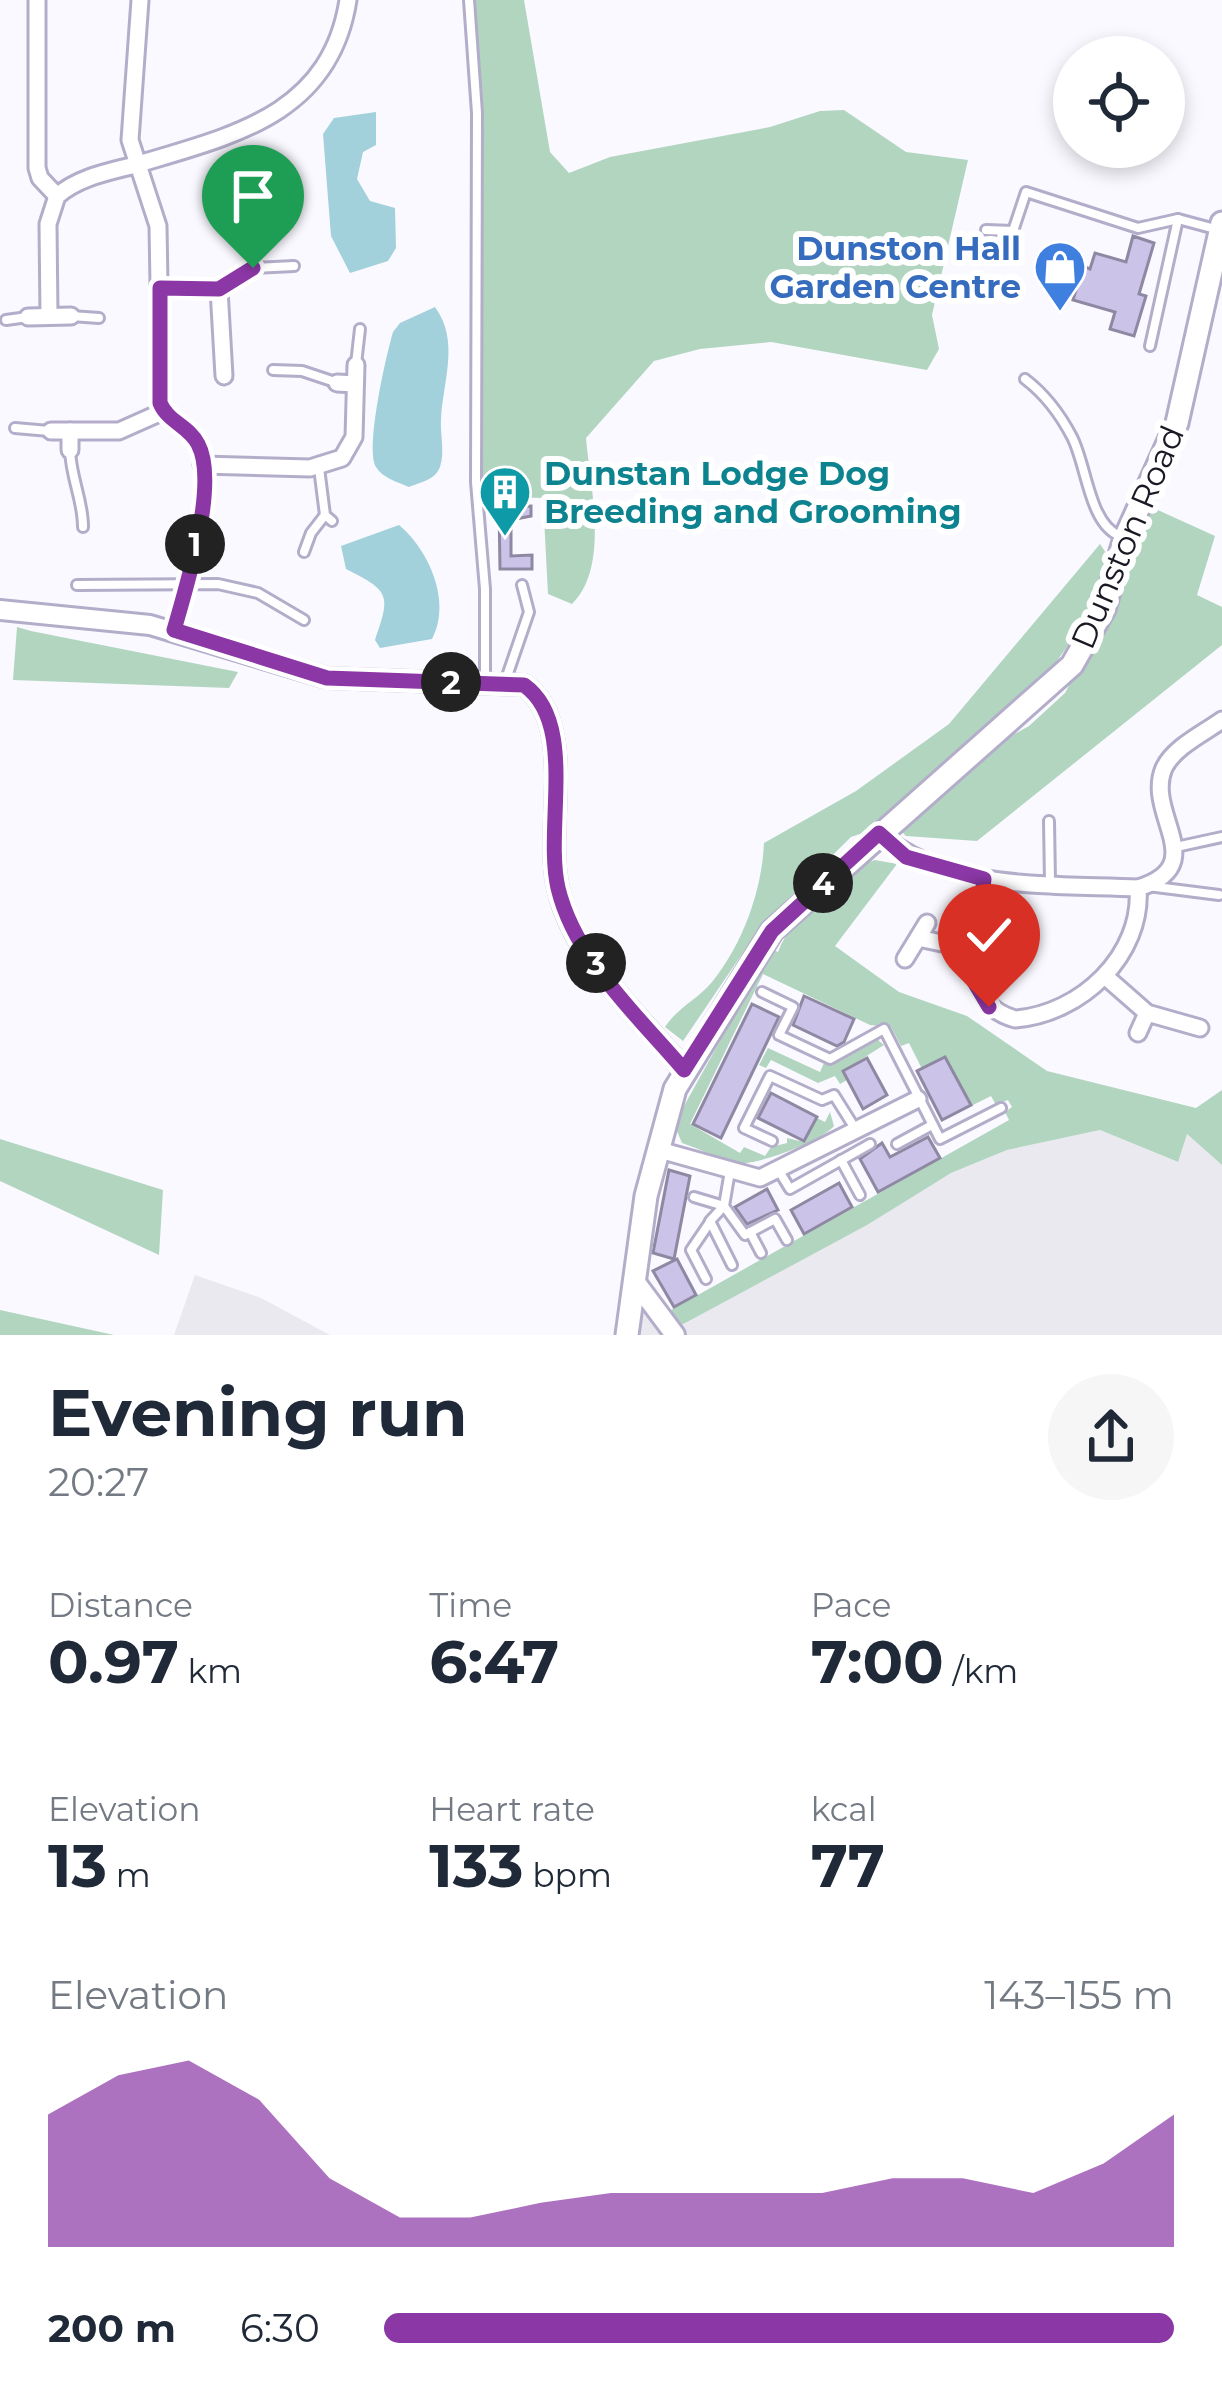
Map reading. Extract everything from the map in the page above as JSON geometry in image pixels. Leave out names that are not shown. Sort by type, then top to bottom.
[{"type":"main road","name":"Dunston Road","points":[[628,1335],[635,1253],[656,1149],[684,1070],[772,931],[1072,665],[1104,608],[1125,538],[1186,394],[1221,226]]},
{"type":"street","points":[[37,0],[37,168],[57,196]]},
{"type":"street","points":[[140,0],[128,110],[137,164],[158,226],[164,412],[197,441],[202,465],[199,524],[174,630]]},
{"type":"street","points":[[49,316],[48,224],[57,196],[85,180],[261,124],[292,103],[320,70],[345,20],[348,0]]},
{"type":"street","points":[[160,288],[219,289],[224,376]]},
{"type":"street","points":[[28,317],[71,316]]},
{"type":"street","points":[[202,465],[320,468],[342,458],[354,437],[356,365]]},
{"type":"street","points":[[337,383],[355,384]]},
{"type":"street","points":[[50,431],[131,428],[164,412]]},
{"type":"street","points":[[70,431],[70,450]]},
{"type":"street","points":[[0,610],[174,630],[327,678],[524,685],[546,705],[555,746],[552,838],[558,886],[572,931],[684,1070]]},
{"type":"street","points":[[879,833],[906,857],[984,879],[1142,887],[1165,876],[1174,847],[1162,799],[1162,772],[1175,754],[1222,720]]},
{"type":"street","points":[[984,879],[973,980],[989,1007],[1015,1019],[1059,1005],[1106,977],[1135,928],[1142,887]]},
{"type":"street","points":[[905,959],[923,931],[975,950]]},
{"type":"street","points":[[1106,977],[1147,1013],[1200,1028]]},
{"type":"street","points":[[1138,1033],[1147,1013]]},
{"type":"street","points":[[656,1149],[760,1178],[918,1099]]},
{"type":"street","points":[[634,1280],[675,1335]]},
{"type":"lane","points":[[469,0],[477,112],[476,482],[495,683]]},
{"type":"lane","points":[[986,230],[1013,231],[1026,192],[1138,228],[1178,220],[1221,226]]},
{"type":"lane","points":[[1150,346],[1178,220]]},
{"type":"lane","points":[[219,289],[253,268],[294,266]]},
{"type":"lane","points":[[71,316],[99,319]]},
{"type":"lane","points":[[7,320],[28,317]]},
{"type":"lane","points":[[356,365],[360,329]]},
{"type":"lane","points":[[273,370],[302,371],[337,383]]},
{"type":"lane","points":[[1025,379],[1043,393],[1074,440],[1107,531],[1125,538]]},
{"type":"lane","points":[[15,428],[50,431]]},
{"type":"lane","points":[[70,450],[70,478],[83,503],[83,527]]},
{"type":"lane","points":[[304,552],[311,532],[329,518],[320,468]]},
{"type":"lane","points":[[77,585],[188,583],[243,588],[304,620]]},
{"type":"lane","points":[[495,683],[529,612],[522,585]]},
{"type":"lane","points":[[1049,821],[1050,884]]},
{"type":"lane","points":[[1174,847],[1222,837]]},
{"type":"lane","points":[[1142,887],[1219,895]]},
{"type":"lane","points":[[762,992],[793,1007],[779,1035],[830,1059],[884,1028],[940,1139],[1000,1108]]},
{"type":"lane","points":[[772,1141],[744,1128],[770,1076],[822,1100],[834,1095],[856,1130]]},
{"type":"lane","points":[[897,1144],[932,1125]]},
{"type":"lane","points":[[777,1169],[790,1189],[870,1144]]},
{"type":"lane","points":[[841,1160],[860,1195]]},
{"type":"lane","points":[[706,1279],[692,1250],[724,1206],[730,1169]]},
{"type":"lane","points":[[694,1197],[724,1206],[745,1235],[775,1220],[787,1240]]},
{"type":"lane","points":[[710,1221],[732,1265]]},
{"type":"lane","points":[[750,1232],[761,1253]]},
{"type":"shaded area","points":[[1100,1130],[1177,1162],[1186,1133],[1222,1165],[1222,1335],[625,1335],[646,1307],[677,1328],[951,1173],[1007,1150]]},
{"type":"shaded area","points":[[195,1275],[261,1298],[330,1335],[174,1335]]},
{"type":"green space","points":[[472,0],[524,0],[550,152],[569,173],[610,157],[770,127],[820,111],[844,110],[906,152],[968,160],[932,315],[939,349],[927,370],[771,342],[700,349],[654,361],[586,438],[594,548],[584,588],[572,604],[548,594],[543,498],[474,496],[482,157]]},
{"type":"green space","points":[[1149,506],[1215,536],[1197,595],[1222,607],[1222,645],[977,841],[906,836],[899,829],[984,751],[1029,726],[1065,693],[1106,616]]},
{"type":"green space","points":[[1100,544],[1108,556],[1092,603],[1041,680],[974,744],[863,833],[851,837],[761,926],[683,1041],[665,1027],[712,982],[733,951],[755,898],[764,843],[856,791],[949,724]]},
{"type":"green space","points":[[17,627],[238,672],[229,688],[13,680]]},
{"type":"green space","points":[[875,860],[897,864],[835,946],[899,992],[967,1016],[1047,1071],[1196,1108],[1222,1090],[1222,1165],[1187,1134],[1178,1162],[1100,1130],[1007,1150],[951,1173],[867,1225],[676,1328],[666,1313],[1009,1120],[1005,1112],[1012,1107],[1008,1100],[996,1105],[991,1096],[971,1106],[946,1057],[922,1069],[909,1043],[901,1046],[891,1027],[870,1025],[763,974],[690,1124],[740,1153],[744,1147],[765,1156],[771,1147],[787,1143],[787,1138],[804,1142],[817,1118],[825,1122],[830,1112],[834,1126],[803,1145],[746,1163],[682,1143],[674,1124],[771,949],[778,952],[794,923],[831,884]]},
{"type":"green space","points":[[877,1039],[884,1045],[843,1071],[847,1080],[840,1084],[835,1076],[818,1083],[771,1060],[766,1068],[759,1065],[768,1048],[820,1072],[824,1063],[831,1065]]},
{"type":"green space","points":[[0,1139],[163,1190],[159,1255],[0,1181]]},
{"type":"green space","points":[[0,1310],[114,1335],[0,1335]]},
{"type":"water","points":[[376,112],[376,145],[363,152],[357,179],[370,201],[395,208],[396,248],[388,261],[350,273],[331,236],[323,134],[334,118]]},
{"type":"water","points":[[435,307],[448,347],[441,461],[435,475],[409,487],[376,467],[375,422],[393,332],[400,323]]},
{"type":"water","points":[[399,525],[428,562],[438,593],[438,625],[432,639],[380,648],[375,640],[383,596],[346,569],[341,546]]},
{"type":"building","points":[[1133,236],[1154,243],[1139,294],[1146,296],[1134,336],[1110,329],[1115,312],[1073,300],[1083,266],[1090,269],[1095,253],[1126,262]]},
{"type":"building","name":"Dunstan Lodge Dog Breeding and Grooming","points":[[531,506],[531,516],[511,520],[511,556],[532,555],[532,569],[500,569],[499,507]]},
{"type":"building","points":[[804,996],[854,1019],[844,1042],[837,1046],[793,1025]]},
{"type":"building","points":[[752,1004],[779,1017],[721,1138],[693,1124]]},
{"type":"building","points":[[945,1057],[971,1105],[942,1120],[917,1071]]},
{"type":"building","points":[[867,1058],[887,1095],[863,1109],[843,1071]]},
{"type":"building","points":[[771,1093],[817,1117],[804,1141],[758,1118]]},
{"type":"building","points":[[928,1137],[940,1158],[878,1192],[860,1159],[882,1143],[890,1157]]},
{"type":"building","points":[[669,1170],[690,1176],[674,1259],[653,1253]]},
{"type":"building","points":[[839,1183],[852,1207],[804,1234],[791,1210]]},
{"type":"building","points":[[767,1189],[778,1210],[747,1224],[735,1207]]},
{"type":"building","points":[[677,1259],[696,1295],[674,1307],[653,1271]]},
{"type":"place","name":"Dunston Hall Garden Centre","points":[[1060,313]]},
{"type":"place","name":"Dunstan Lodge Dog Breeding and Grooming","points":[[505,538]]},
{"type":"route","points":[[253,268],[219,289],[160,288],[160,403],[173,421],[189,431],[202,452],[199,524],[174,630],[327,678],[524,685],[537,694],[546,705],[555,746],[552,838],[558,886],[572,931],[684,1070],[772,931],[879,833],[906,857],[984,879],[973,980],[989,1007]]}]
